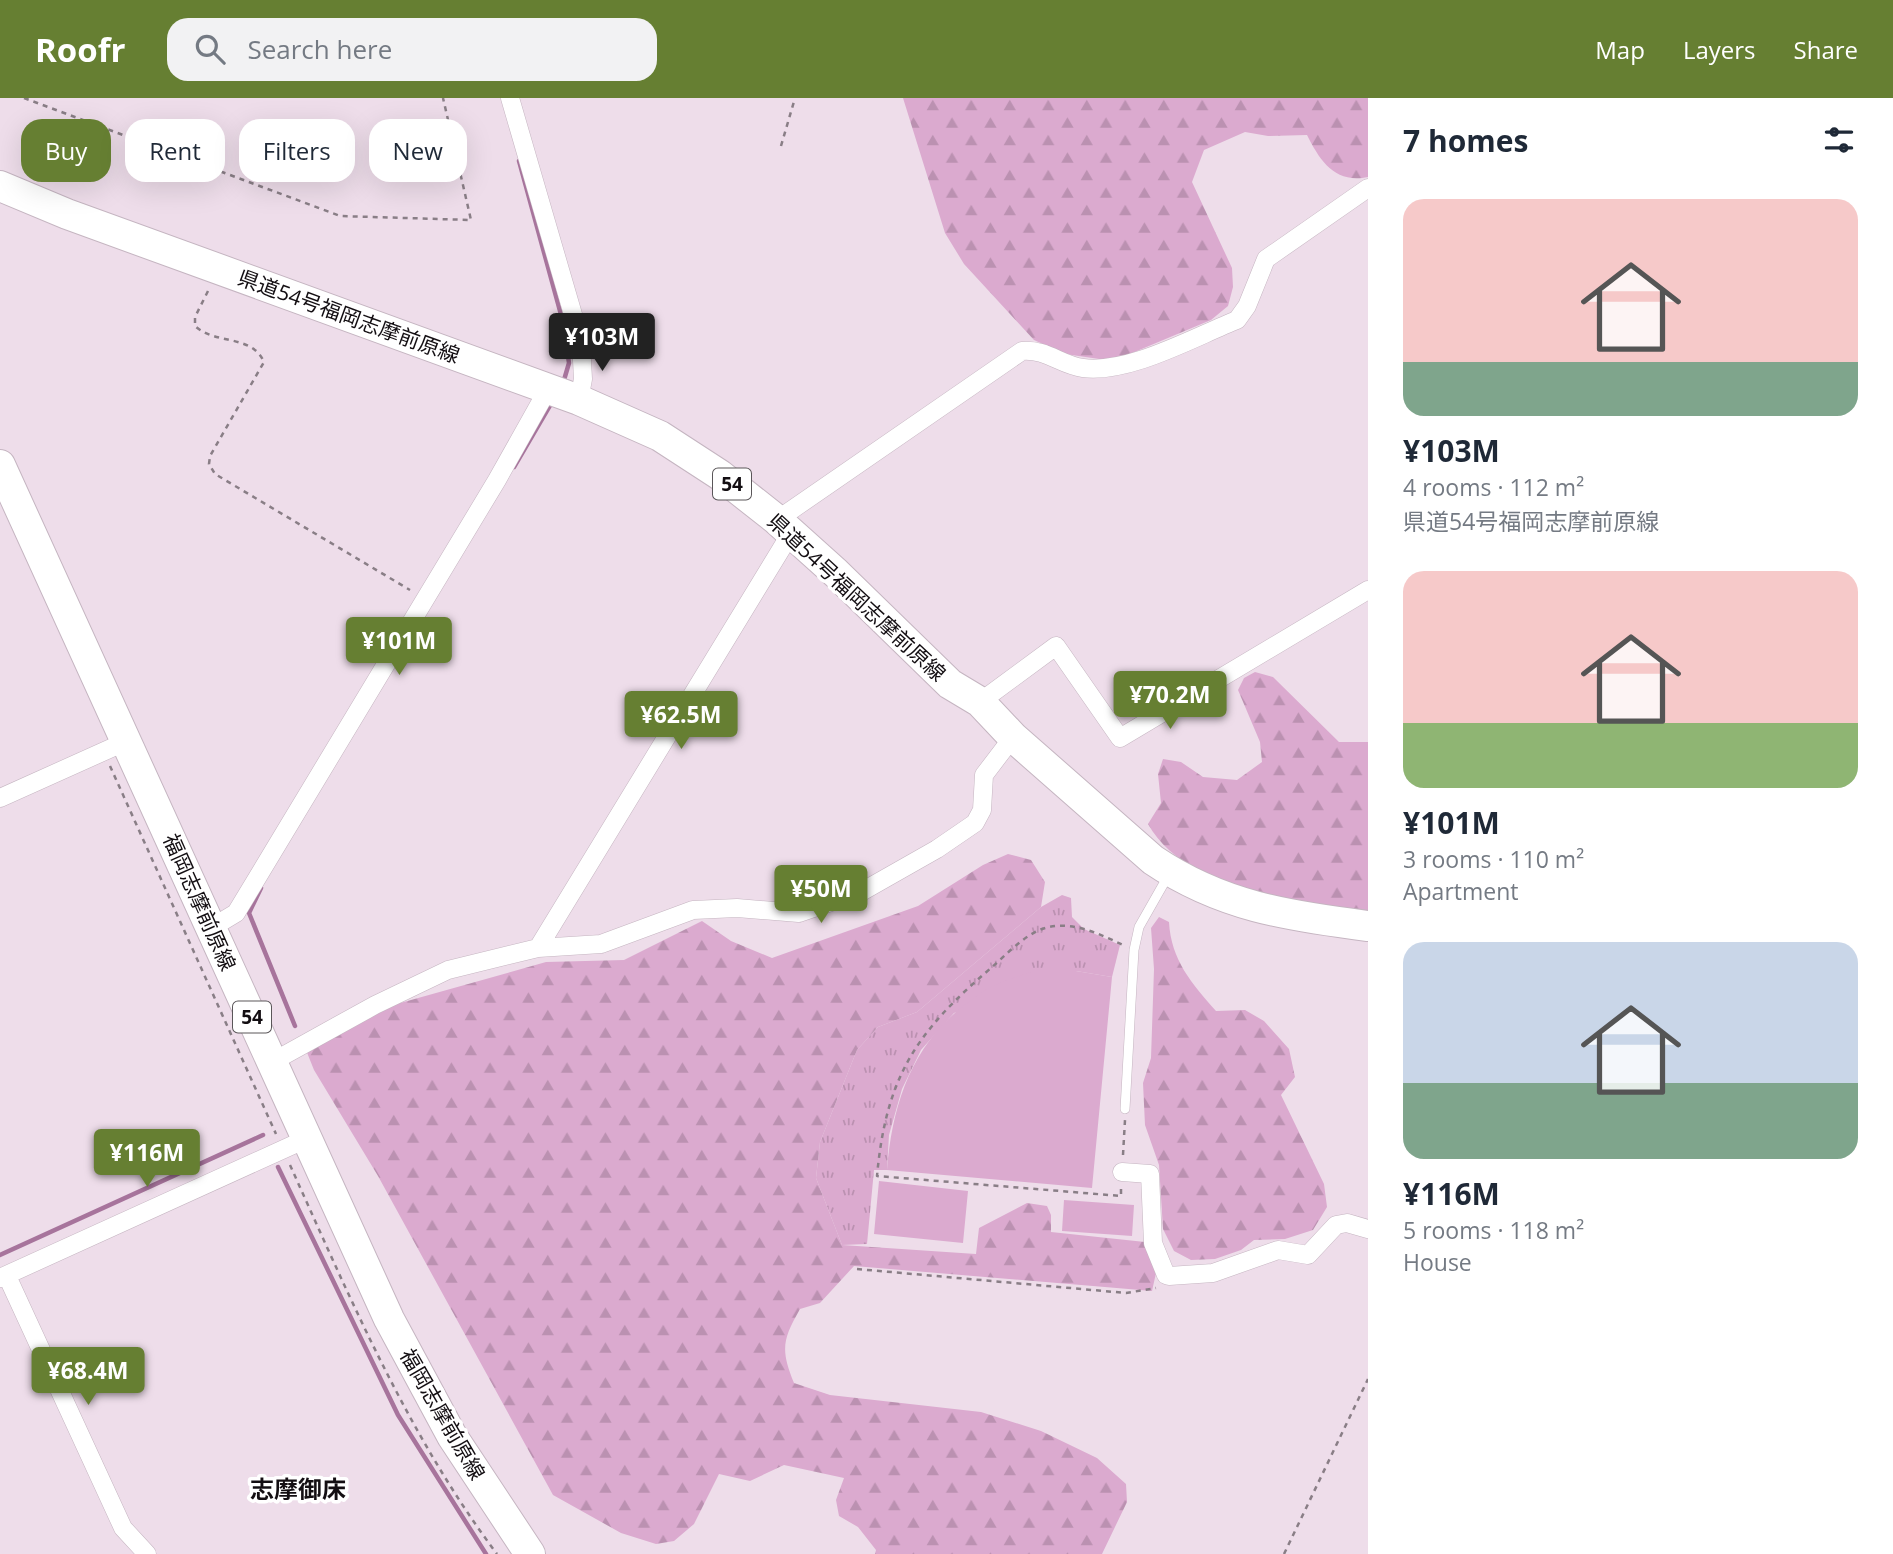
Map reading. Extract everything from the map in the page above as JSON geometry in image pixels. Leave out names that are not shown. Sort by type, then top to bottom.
[{"type":"main road","name":"県道54号福岡志摩前原線","points":[[0,186],[67,214],[579,400],[660,436],[720,475],[784,526],[950,684],[980,702],[1013,737],[1123,836],[1171,872],[1250,907],[1368,926]]},
{"type":"main road","name":"福岡志摩前原線","points":[[0,465],[389,1319],[436,1408],[530,1554]]},
{"type":"street","points":[[510,98],[581,342],[583,379],[579,400]]},
{"type":"street","points":[[538,948],[784,526],[1022,351],[1038,349],[1061,362],[1084,368],[1122,366],[1237,320],[1247,306],[1266,259],[1368,188]]},
{"type":"street","points":[[211,928],[236,914],[503,470],[548,389]]},
{"type":"street","points":[[980,702],[1055,646],[1120,738],[1368,590]]},
{"type":"street","points":[[272,1062],[375,1005],[448,970],[538,948],[601,944],[693,910],[737,908],[799,913],[863,891],[975,823],[982,810],[984,775],[1013,737]]},
{"type":"street","points":[[0,798],[127,741]]},
{"type":"street","points":[[147,1554],[123,1528],[3,1277],[306,1139]]},
{"type":"street","points":[[1122,1172],[1150,1174],[1153,1243],[1166,1275],[1183,1277],[1213,1273],[1278,1250],[1308,1255],[1336,1225],[1347,1223],[1368,1229]]},
{"type":"lane","points":[[1125,1109],[1134,950],[1139,928],[1171,872]]},
{"type":"path","points":[[24,98],[340,216],[471,220],[443,98]]},
{"type":"path","points":[[780,146],[795,98]]},
{"type":"path","points":[[218,269],[195,317],[195,326],[202,333],[253,346],[260,352],[264,362],[210,456],[209,464],[215,474],[424,598]]},
{"type":"path","points":[[1125,1109],[1121,1196],[877,1176],[881,1134],[898,1077],[920,1038],[987,971],[1043,929],[1085,927],[1134,950]]},
{"type":"path","points":[[857,1269],[1126,1293],[1158,1287],[1166,1275]]},
{"type":"path","points":[[1283,1554],[1368,1379]]},
{"type":"green space","points":[[903,98],[1368,98],[1368,177],[1346,177],[1338,174],[1323,162],[1307,135],[1268,136],[1245,132],[1204,150],[1192,182],[1232,268],[1233,287],[1228,306],[1211,320],[1113,361],[1065,354],[1034,340],[964,264],[945,233]]},
{"type":"green space","points":[[1255,672],[1273,677],[1339,742],[1368,742],[1368,915],[1278,899],[1216,879],[1188,865],[1165,846],[1148,824],[1161,803],[1158,774],[1163,759],[1181,762],[1203,777],[1237,780],[1262,762],[1260,742],[1238,690],[1244,678]]},
{"type":"green space","points":[[1008,854],[1031,860],[1045,882],[1041,907],[917,1012],[878,1027],[857,1050],[820,1142],[816,1178],[842,1245],[976,1254],[979,1228],[1027,1203],[1047,1206],[1051,1215],[1051,1232],[1145,1242],[1156,1273],[1152,1291],[854,1266],[820,1303],[800,1309],[790,1328],[785,1353],[794,1383],[830,1395],[981,1412],[1041,1431],[1097,1458],[1126,1484],[1127,1502],[1102,1554],[875,1554],[876,1550],[858,1527],[839,1516],[836,1500],[844,1478],[784,1465],[750,1481],[719,1474],[694,1524],[674,1541],[656,1544],[621,1533],[553,1495],[378,1176],[314,1070],[306,1050],[386,1007],[546,962],[624,960],[702,921],[731,941],[772,958],[918,906],[983,865]]},
{"type":"green space","points":[[1062,895],[1071,898],[1072,917],[1084,929],[1120,945],[1112,977],[1076,971],[954,1013],[921,1050],[902,1089],[889,1135],[887,1170],[874,1170],[867,1244],[842,1245],[816,1178],[820,1142],[857,1050],[878,1027],[917,1012],[1041,907]]},
{"type":"green space","points":[[1159,917],[1169,922],[1174,948],[1184,971],[1216,1011],[1245,1010],[1264,1021],[1289,1049],[1295,1077],[1281,1095],[1324,1184],[1327,1207],[1313,1230],[1285,1239],[1254,1240],[1241,1250],[1215,1259],[1191,1260],[1174,1251],[1163,1229],[1159,1165],[1145,1125],[1143,1083],[1151,1058],[1154,969],[1151,928]]},
{"type":"green space","points":[[1034,971],[1076,971],[1112,977],[1092,1188],[887,1170],[900,1099],[919,1057],[932,1038],[947,1020],[986,990]]},
{"type":"green space","points":[[879,1181],[968,1191],[963,1243],[874,1234]]},
{"type":"green space","points":[[1064,1200],[1134,1205],[1132,1236],[1062,1231]]},
{"type":"waterway","points":[[519,161],[563,322],[569,363],[564,380]]},
{"type":"waterway","points":[[514,467],[552,402]]},
{"type":"waterway","points":[[261,888],[249,913],[295,1026]]},
{"type":"waterway","points":[[0,1255],[263,1135]]},
{"type":"waterway","points":[[278,1167],[398,1415],[486,1554]]},
{"type":"district","name":"志摩御床","points":[[298,1488]]}]
